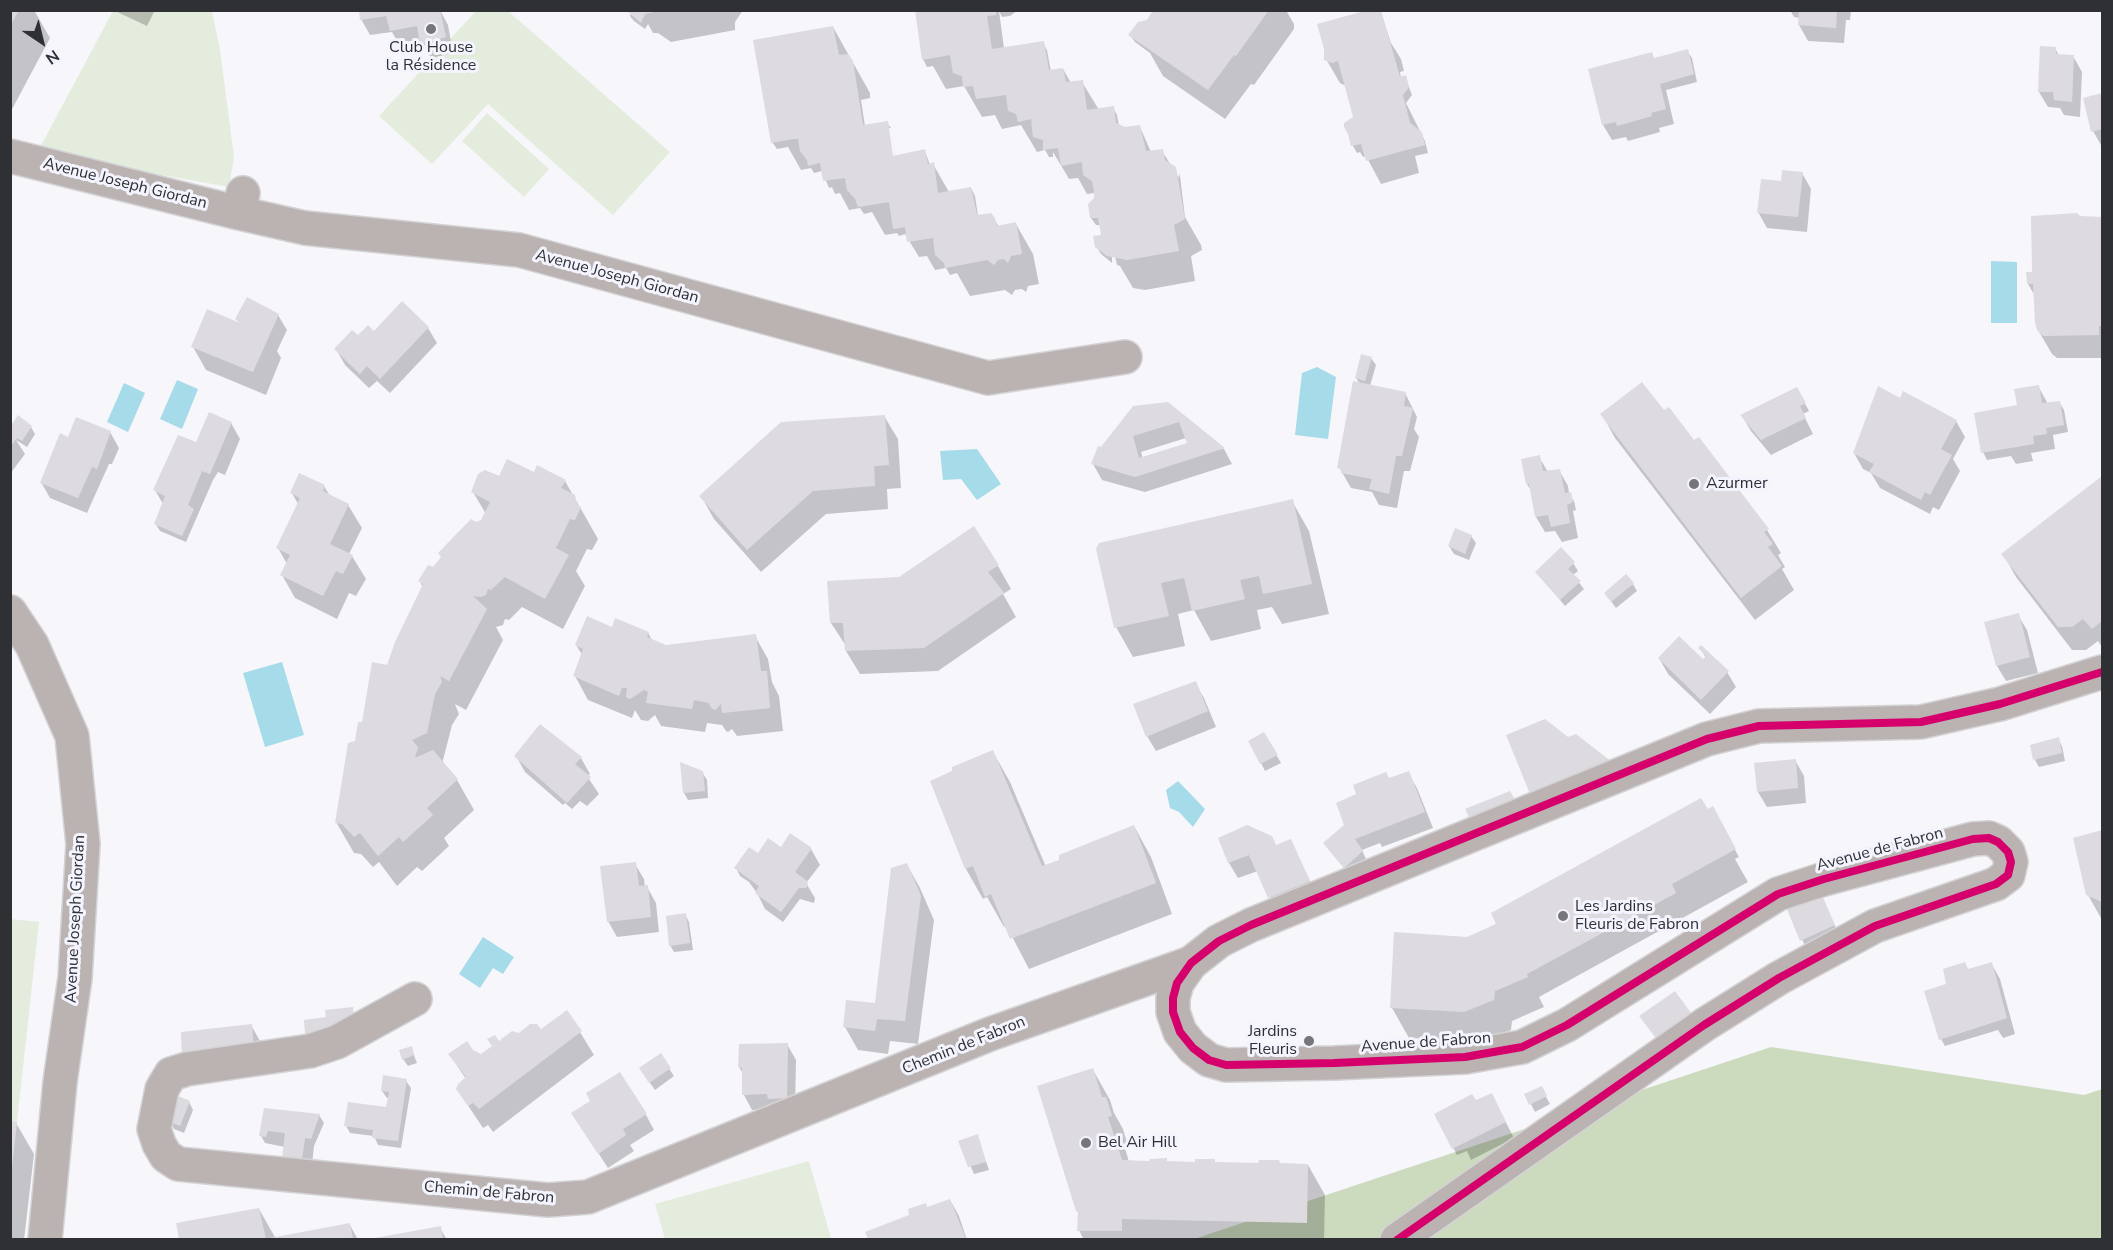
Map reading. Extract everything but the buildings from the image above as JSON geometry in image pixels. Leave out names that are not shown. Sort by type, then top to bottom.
[{"type":"street","name":"Avenue Joseph Giordan","points":[[10,156],[241,202],[305,228],[519,250],[988,378],[1125,357]]},
{"type":"street","name":"Avenue Joseph Giordan","points":[[10,612],[32,645],[72,736],[83,844],[75,978],[60,1082],[45,1239]]},
{"type":"street","name":"Avenue de Fabron","points":[[1397,1239],[1704,1025],[1779,978],[1875,926],[1996,885],[2008,875],[2010,862],[2008,852],[1998,842],[1989,838],[1973,839],[1824,879],[1778,894],[1567,1025],[1522,1047],[1465,1057],[1227,1065],[1209,1060],[1193,1048],[1180,1032],[1173,1012],[1173,998],[1177,983],[1191,963],[1219,942],[1251,925],[1707,739],[1759,726],[1921,722],[2000,705],[2103,672]]},
{"type":"street","name":"Chemin de Fabron","points":[[415,999],[337,1042],[310,1051],[188,1069],[171,1074],[162,1089],[154,1129],[166,1156],[178,1164],[548,1200],[588,1197],[990,1034],[1191,963]]},
{"type":"green space","points":[[113,11],[212,11],[220,50],[234,157],[229,187],[37,153]]},
{"type":"green space","points":[[476,11],[508,11],[670,152],[613,215],[488,104],[432,164],[379,116]]},
{"type":"green space","points":[[487,113],[549,169],[524,197],[462,141]]},
{"type":"green space","points":[[11,919],[39,922],[17,1122],[11,1121]]},
{"type":"green space","points":[[1771,1047],[2084,1095],[2102,1089],[2102,1239],[1191,1240]]},
{"type":"green space","points":[[809,1161],[831,1238],[665,1239],[655,1204]]},
{"type":"water","points":[[1991,261],[2017,262],[2017,323],[1991,323]]},
{"type":"water","points":[[1317,367],[1336,377],[1328,439],[1295,435],[1302,373]]},
{"type":"water","points":[[177,380],[198,389],[182,429],[160,419]]},
{"type":"water","points":[[124,383],[145,393],[128,432],[107,422]]},
{"type":"water","points":[[977,449],[1001,484],[977,500],[961,479],[943,480],[940,451]]},
{"type":"water","points":[[282,662],[304,735],[265,747],[243,673]]},
{"type":"water","points":[[1178,781],[1205,809],[1193,827],[1179,812],[1170,808],[1166,790]]},
{"type":"water","points":[[483,937],[514,957],[503,974],[493,968],[480,988],[459,974]]},
{"type":"cycle path","points":[[1397,1240],[1704,1025],[1779,978],[1875,926],[1996,884],[2008,875],[2011,862],[2008,852],[1998,842],[1989,838],[1973,839],[1824,879],[1778,894],[1567,1025],[1522,1047],[1465,1057],[1226,1065],[1209,1060],[1193,1048],[1180,1032],[1173,1012],[1173,998],[1177,983],[1191,963],[1219,941],[1251,925],[1707,739],[1759,726],[1921,722],[2000,704],[2102,672]]},
{"type":"place","name":"Club House la Résidence","points":[[431,29]]},
{"type":"place","name":"Azurmer","points":[[1694,484]]},
{"type":"place","name":"Les Jardins Fleuris de Fabron","points":[[1563,916]]},
{"type":"place","name":"Jardins Fleuris","points":[[1309,1041]]},
{"type":"place","name":"Bel Air Hill","points":[[1086,1143]]}]
